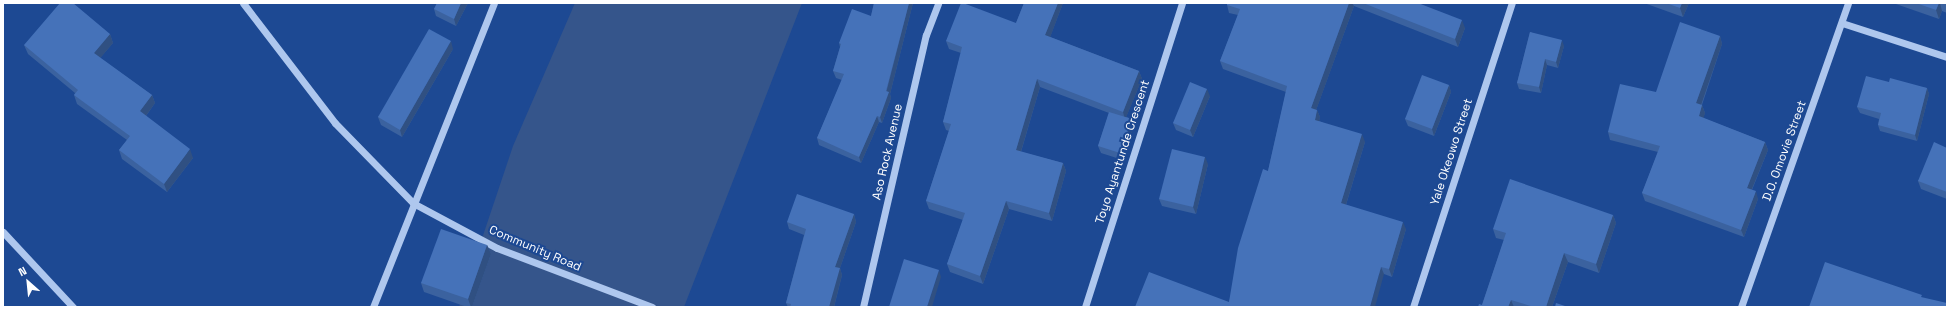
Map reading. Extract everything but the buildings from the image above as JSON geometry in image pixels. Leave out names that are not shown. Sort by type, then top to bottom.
[{"type":"street","name":"Community Road","points":[[243,3],[335,123],[413,203],[497,248],[652,307]]},
{"type":"street","points":[[373,307],[413,203],[494,3]]},
{"type":"street","name":"Aso Rock Avenue","points":[[863,307],[926,35],[938,3]]},
{"type":"street","name":"Toyo Ayantunde Crescent","points":[[1085,307],[1182,3]]},
{"type":"street","name":"Yale Okeowo Street","points":[[1413,307],[1512,3]]},
{"type":"street","name":"D.O. Omovie Street","points":[[1741,307],[1848,3]]},
{"type":"street","points":[[1842,23],[1947,57]]},
{"type":"street","points":[[3,232],[73,307]]},
{"type":"water","points":[[575,3],[802,3],[684,307],[459,307],[513,146]]}]
